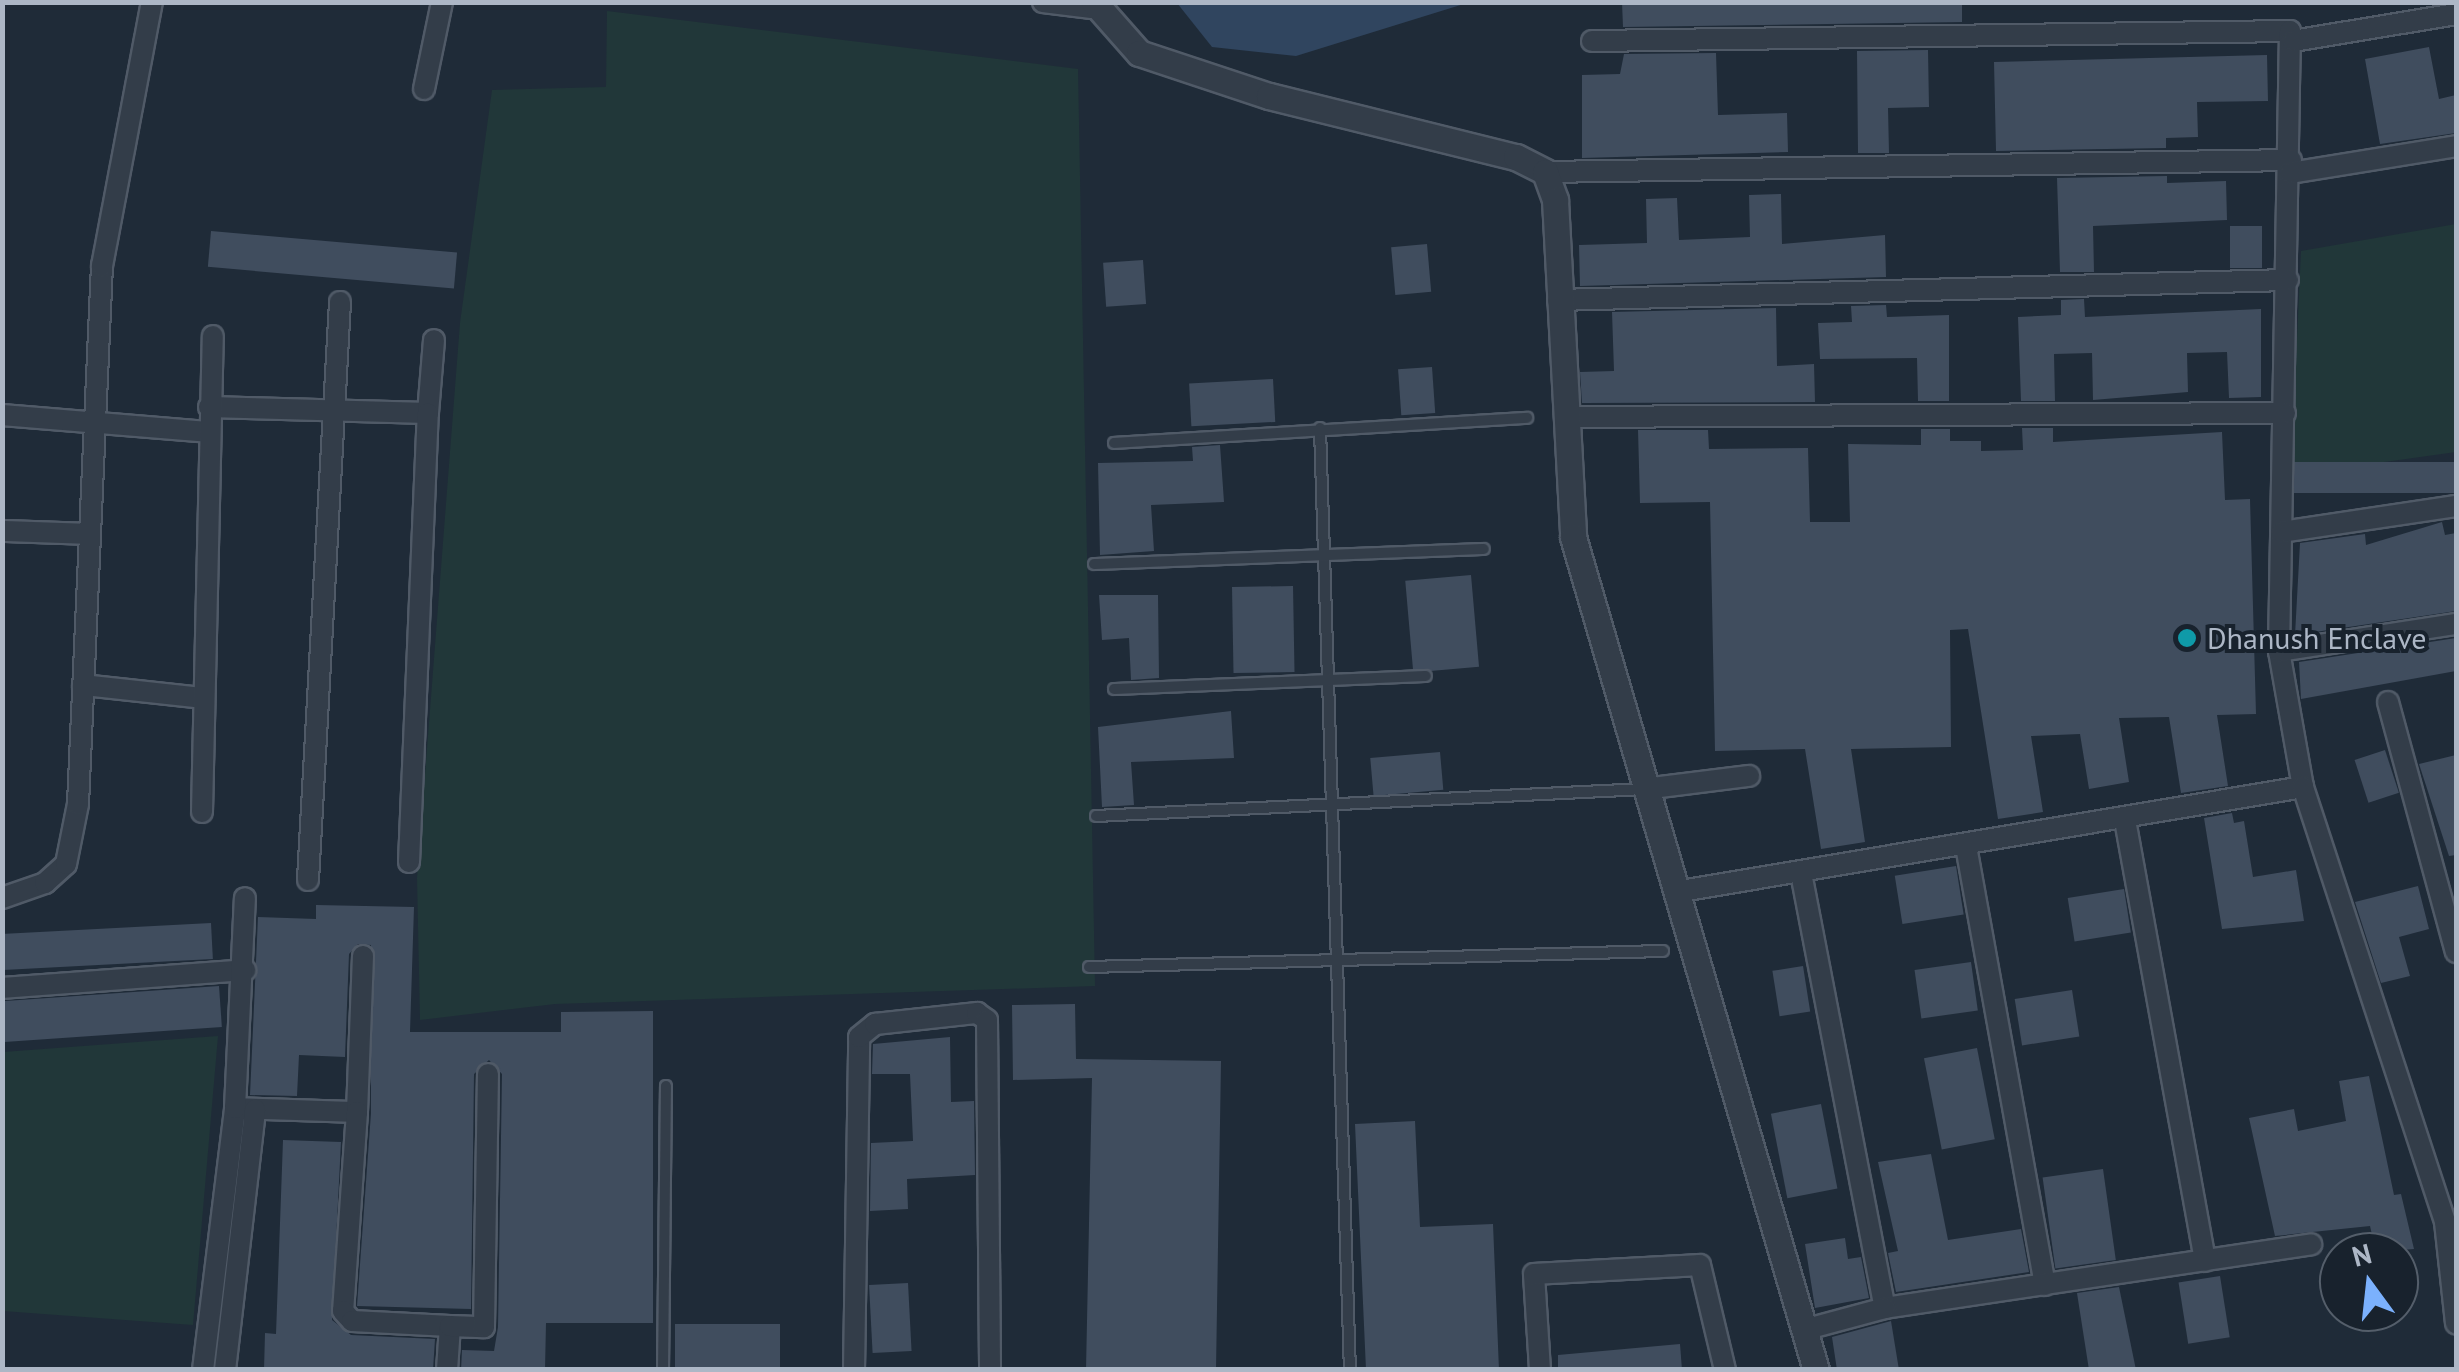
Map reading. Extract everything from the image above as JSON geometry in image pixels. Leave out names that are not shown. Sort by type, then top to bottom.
[{"type":"street","points":[[2,898],[45,882],[66,864],[78,804],[88,534],[108,222],[152,2]]},
{"type":"street","points":[[424,89],[442,2]]},
{"type":"street","points":[[1043,2],[1093,5],[1140,52],[1269,96],[1516,157],[1544,172],[2290,166],[2456,146]]},
{"type":"street","points":[[2294,41],[2456,14]]},
{"type":"street","points":[[1592,41],[2280,27],[2294,41],[2279,651],[2303,787],[2445,1222],[2456,1324]]},
{"type":"street","points":[[1544,172],[1554,200],[1573,537],[1816,1370]]},
{"type":"street","points":[[1558,300],[2288,280]]},
{"type":"street","points":[[308,880],[340,302]]},
{"type":"street","points":[[202,812],[207,432],[213,336]]},
{"type":"street","points":[[409,862],[434,340]]},
{"type":"street","points":[[209,407],[428,413]]},
{"type":"street","points":[[1566,417],[2284,413]]},
{"type":"street","points":[[2,415],[207,432]]},
{"type":"street","points":[[2282,532],[2456,506]]},
{"type":"street","points":[[2,531],[88,534]]},
{"type":"street","points":[[2279,651],[2456,624]]},
{"type":"street","points":[[83,685],[203,698]]},
{"type":"street","points":[[2388,702],[2456,952]]},
{"type":"street","points":[[1644,789],[1749,776]]},
{"type":"street","points":[[1675,892],[2125,820],[2303,787]]},
{"type":"street","points":[[2125,820],[2205,1262]]},
{"type":"street","points":[[1966,846],[2045,1285]]},
{"type":"street","points":[[1802,873],[1885,1308]]},
{"type":"street","points":[[225,1370],[245,1110],[245,898]]},
{"type":"street","points":[[363,956],[345,1316],[484,1327],[488,1074]]},
{"type":"street","points":[[2,988],[245,970]]},
{"type":"street","points":[[854,1370],[859,1036],[875,1024],[977,1013],[986,1020],[990,1370]]},
{"type":"street","points":[[245,1110],[356,1112]]},
{"type":"street","points":[[203,1370],[245,1110]]},
{"type":"street","points":[[1807,1329],[1885,1308],[2311,1244]]},
{"type":"street","points":[[1540,1370],[1534,1274],[1700,1266],[1725,1370]]},
{"type":"street","points":[[448,1370],[450,1326]]},
{"type":"lane","points":[[1114,443],[1527,418]]},
{"type":"lane","points":[[1320,428],[1322,551],[1337,805],[1350,1370]]},
{"type":"lane","points":[[1094,564],[1322,551],[1484,549]]},
{"type":"lane","points":[[1114,689],[1426,676]]},
{"type":"lane","points":[[1096,816],[1644,789]]},
{"type":"lane","points":[[1089,967],[1340,957],[1663,951]]},
{"type":"lane","points":[[663,1370],[666,1086]]},
{"type":"green space","points":[[607,11],[1078,69],[1095,986],[555,1004],[420,1020],[417,878],[460,323],[492,90],[606,87]]},
{"type":"green space","points":[[2456,224],[2456,452],[2291,475],[2301,251]]},
{"type":"green space","points":[[218,1036],[193,1325],[3,1311],[3,1052]]},
{"type":"water","points":[[1177,3],[1467,3],[1296,56],[1212,47]]},
{"type":"building","points":[[1622,2],[1962,2],[1962,22],[1623,27]]},
{"type":"building","points":[[2429,47],[2439,99],[2456,95],[2456,133],[2380,144],[2365,59]]},
{"type":"building","points":[[1928,50],[1929,107],[1888,108],[1889,153],[1858,153],[1857,51]]},
{"type":"building","points":[[1716,53],[1718,115],[1787,113],[1788,152],[1582,158],[1582,75],[1620,74],[1624,54]]},
{"type":"building","points":[[2267,55],[2268,101],[2197,102],[2198,137],[2166,138],[2166,148],[1996,151],[1994,62]]},
{"type":"building","points":[[2167,176],[2167,183],[2226,181],[2227,220],[2093,226],[2094,272],[2060,272],[2057,178]]},
{"type":"building","points":[[1781,194],[1782,244],[1885,235],[1886,277],[1580,286],[1579,245],[1647,243],[1646,199],[1677,198],[1679,240],[1750,237],[1749,195]]},
{"type":"building","points":[[2230,226],[2262,226],[2262,268],[2230,268]]},
{"type":"building","points":[[211,231],[457,253],[454,288],[208,267]]},
{"type":"building","points":[[1427,244],[1431,292],[1395,295],[1391,247]]},
{"type":"building","points":[[1143,260],[1146,304],[1106,307],[1103,263]]},
{"type":"building","points":[[2084,299],[2085,317],[2261,309],[2261,397],[2229,398],[2227,352],[2187,353],[2188,392],[2093,400],[2092,353],[2054,354],[2055,401],[2021,401],[2018,317],[2061,315],[2061,300]]},
{"type":"building","points":[[1886,305],[1887,317],[1949,315],[1949,401],[1918,401],[1917,358],[1820,359],[1818,323],[1852,322],[1851,306]]},
{"type":"building","points":[[1776,308],[1777,366],[1814,364],[1815,402],[1582,403],[1580,372],[1614,371],[1612,312]]},
{"type":"building","points":[[1432,367],[1435,413],[1401,415],[1398,369]]},
{"type":"building","points":[[1273,379],[1275,422],[1191,426],[1189,383]]},
{"type":"building","points":[[2022,428],[2053,428],[2053,442],[2222,432],[2225,500],[2250,499],[2256,714],[2217,715],[2228,786],[2181,793],[2169,717],[2119,718],[2129,782],[2089,789],[2080,734],[2031,736],[2043,812],[1998,819],[1968,629],[1950,630],[1951,747],[1851,749],[1865,842],[1821,849],[1805,749],[1715,751],[1710,502],[1640,503],[1638,430],[1708,430],[1709,449],[1808,448],[1810,522],[1850,522],[1848,444],[1921,445],[1921,429],[1950,429],[1950,441],[1981,441],[1981,451],[2023,450]]},
{"type":"building","points":[[1220,445],[1224,502],[1151,505],[1154,551],[1100,555],[1098,463],[1193,461],[1192,447]]},
{"type":"building","points":[[2294,462],[2456,462],[2456,493],[2294,493]]},
{"type":"building","points":[[2442,522],[2445,535],[2456,533],[2456,611],[2295,635],[2300,543],[2365,534],[2366,545]]},
{"type":"building","points":[[1471,575],[1479,667],[1413,672],[1405,581]]},
{"type":"building","points":[[1293,586],[1295,672],[1234,673],[1232,587]]},
{"type":"building","points":[[1099,595],[1158,595],[1159,678],[1131,680],[1129,638],[1102,640]]},
{"type":"building","points":[[2456,638],[2456,671],[2301,699],[2299,662]]},
{"type":"building","points":[[1231,711],[1234,758],[1131,762],[1134,805],[1102,807],[1098,727]]},
{"type":"building","points":[[2385,750],[2399,793],[2368,803],[2355,760]]},
{"type":"building","points":[[1440,752],[1443,790],[1374,796],[1370,758]]},
{"type":"building","points":[[2456,755],[2456,855],[2449,856],[2419,764]]},
{"type":"building","points":[[2232,813],[2234,823],[2244,821],[2253,877],[2296,870],[2304,921],[2222,929],[2204,818]]},
{"type":"building","points":[[1956,866],[1964,914],[1902,924],[1895,876]]},
{"type":"building","points":[[2418,886],[2429,929],[2399,937],[2410,976],[2381,983],[2355,902]]},
{"type":"building","points":[[2124,889],[2131,932],[2075,941],[2068,898]]},
{"type":"building","points":[[316,905],[414,907],[410,1032],[561,1032],[561,1012],[653,1011],[653,1323],[546,1323],[545,1370],[461,1370],[462,1350],[494,1351],[498,1327],[502,1074],[489,1060],[474,1074],[471,1309],[357,1306],[371,1113],[371,945],[358,944],[349,954],[345,1057],[299,1055],[297,1096],[250,1095],[258,917],[316,919]]},
{"type":"building","points":[[211,923],[213,959],[3,970],[2,934]]},
{"type":"building","points":[[1971,962],[1978,1011],[1921,1018],[1915,970]]},
{"type":"building","points":[[1803,966],[1810,1011],[1780,1016],[1772,971]]},
{"type":"building","points":[[219,986],[222,1027],[4,1042],[2,1001]]},
{"type":"building","points":[[2072,990],[2079,1036],[2022,1045],[2015,999]]},
{"type":"building","points":[[1075,1004],[1076,1059],[1221,1061],[1216,1370],[1086,1370],[1092,1078],[1013,1080],[1012,1005]]},
{"type":"building","points":[[950,1037],[951,1102],[974,1101],[975,1175],[907,1179],[908,1209],[870,1211],[871,1143],[913,1141],[910,1074],[872,1074],[873,1044]]},
{"type":"building","points":[[1977,1048],[1995,1139],[1942,1150],[1924,1058]]},
{"type":"building","points":[[2369,1076],[2394,1195],[2401,1194],[2410,1232],[2371,1232],[2370,1226],[2275,1236],[2249,1118],[2294,1109],[2298,1131],[2346,1121],[2339,1081]]},
{"type":"building","points":[[1821,1104],[1837,1188],[1787,1198],[1771,1114]]},
{"type":"building","points":[[1415,1121],[1420,1227],[1493,1224],[1499,1370],[1366,1370],[1355,1124]]},
{"type":"building","points":[[283,1140],[341,1142],[332,1320],[351,1335],[435,1339],[433,1370],[264,1370],[265,1333],[276,1334]]},
{"type":"building","points":[[1931,1154],[1948,1240],[2021,1229],[2029,1272],[1896,1292],[1888,1253],[1898,1251],[1878,1162]]},
{"type":"building","points":[[2103,1169],[2116,1260],[2055,1269],[2043,1177]]},
{"type":"building","points":[[1845,1238],[1848,1259],[1861,1257],[1869,1298],[1815,1308],[1805,1244]]},
{"type":"building","points":[[2220,1276],[2230,1337],[2188,1344],[2179,1283]]},
{"type":"building","points":[[908,1283],[912,1351],[873,1353],[869,1285]]},
{"type":"building","points":[[2119,1287],[2136,1370],[2089,1370],[2077,1293]]},
{"type":"building","points":[[1891,1321],[1899,1370],[1837,1370],[1832,1337]]},
{"type":"building","points":[[675,1324],[780,1324],[780,1370],[675,1370]]},
{"type":"building","points":[[1680,1344],[1682,1370],[1558,1370],[1558,1355]]},
{"type":"place","name":"Dhanush Enclave","points":[[2187,638]]}]
